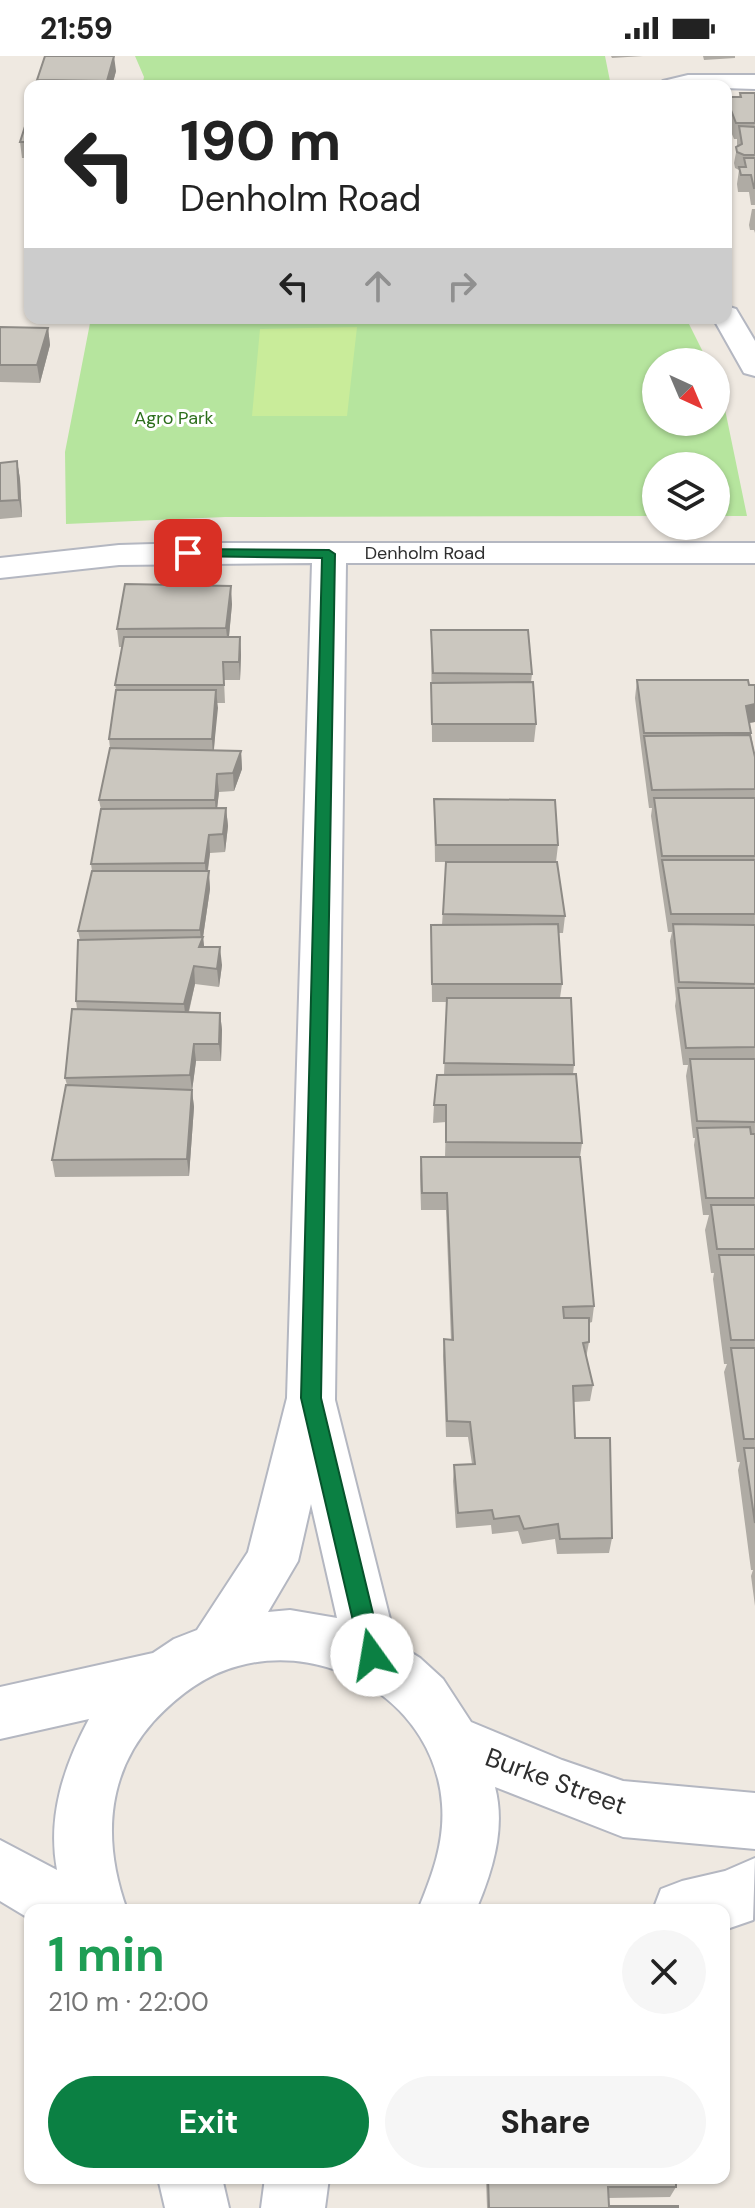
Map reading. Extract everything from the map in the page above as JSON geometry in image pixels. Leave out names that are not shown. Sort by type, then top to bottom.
[{"type":"street","points":[[732,82],[755,82]]},
{"type":"street","points":[[731,324],[755,367]]},
{"type":"street","name":"Denholm Road","points":[[0,568],[119,555],[755,553]]},
{"type":"street","points":[[217,1645],[272,1561],[311,1398],[329,554]]},
{"type":"street","points":[[311,1398],[372,1655]]},
{"type":"street","points":[[96,1904],[86,1877],[82,1820],[94,1765],[121,1716],[159,1677],[187,1659],[217,1645],[270,1634],[322,1638],[372,1655],[405,1677],[432,1707],[454,1742],[470,1805],[464,1873],[450,1904]]},
{"type":"street","points":[[0,1713],[159,1677]]},
{"type":"street","name":"Burke Street","points":[[454,1742],[559,1787],[623,1809],[755,1821]]},
{"type":"street","points":[[0,1869],[60,1904]]},
{"type":"street","points":[[709,1904],[732,1899],[755,1887]]},
{"type":"street","points":[[191,2184],[197,2208]]},
{"type":"street","points":[[293,2208],[296,2184]]},
{"type":"green space","points":[[135,56],[605,56],[610,80],[143,80]]},
{"type":"green space","name":"Agro Park","points":[[90,324],[689,324],[701,348],[642,348],[642,436],[730,434],[747,516],[730,516],[730,452],[642,452],[642,516],[225,517],[66,524],[65,452]]},
{"type":"green space","points":[[357,327],[347,416],[252,416],[260,329]]},
{"type":"building","points":[[45,56],[114,56],[107,80],[37,80]]},
{"type":"building","points":[[740,93],[755,93],[755,123],[736,123],[732,97],[741,97]]},
{"type":"building","points":[[739,126],[755,127],[755,155],[737,152],[736,147],[742,144]]},
{"type":"building","points":[[744,158],[755,158],[755,188],[751,175],[741,175],[739,167],[746,167]]},
{"type":"building","points":[[0,327],[48,328],[37,365],[0,365]]},
{"type":"building","points":[[17,461],[19,500],[0,501],[0,463]]},
{"type":"building","points":[[125,584],[231,586],[226,628],[117,629]]},
{"type":"building","points":[[431,630],[528,630],[532,674],[433,673]]},
{"type":"building","points":[[124,637],[240,637],[239,662],[223,662],[224,685],[115,685]]},
{"type":"building","points":[[637,680],[748,680],[749,685],[755,685],[755,704],[746,706],[751,733],[644,733]]},
{"type":"building","points":[[533,682],[536,724],[432,724],[431,683]]},
{"type":"building","points":[[116,690],[216,690],[212,739],[109,739]]},
{"type":"building","points":[[750,735],[755,757],[755,789],[652,790],[644,736]]},
{"type":"building","points":[[110,748],[241,751],[233,773],[217,774],[215,800],[99,800]]},
{"type":"building","points":[[654,798],[755,798],[755,856],[662,856]]},
{"type":"building","points":[[434,799],[555,800],[558,845],[436,845]]},
{"type":"building","points":[[226,808],[223,834],[209,835],[205,863],[91,864],[101,809]]},
{"type":"building","points":[[662,860],[755,860],[755,914],[671,914]]},
{"type":"building","points":[[446,862],[557,862],[565,916],[443,914]]},
{"type":"building","points":[[92,871],[209,871],[200,930],[78,931]]},
{"type":"building","points":[[558,924],[562,984],[432,984],[431,925]]},
{"type":"building","points":[[673,924],[755,925],[755,984],[679,982]]},
{"type":"building","points":[[203,937],[199,947],[220,947],[217,969],[194,966],[184,1004],[76,1001],[78,940]]},
{"type":"building","points":[[678,988],[755,988],[755,1047],[686,1048]]},
{"type":"building","points":[[447,998],[571,998],[574,1065],[444,1063]]},
{"type":"building","points":[[72,1009],[220,1013],[219,1044],[194,1044],[190,1075],[65,1078]]},
{"type":"building","points":[[690,1059],[755,1059],[755,1122],[697,1121]]},
{"type":"building","points":[[576,1074],[582,1143],[446,1142],[446,1105],[434,1105],[437,1075]]},
{"type":"building","points":[[66,1085],[192,1090],[187,1159],[52,1160]]},
{"type":"building","points":[[750,1127],[751,1134],[755,1134],[755,1198],[706,1198],[697,1128]]},
{"type":"building","points":[[421,1157],[580,1157],[594,1306],[563,1307],[564,1318],[589,1318],[589,1342],[583,1343],[593,1385],[573,1386],[575,1438],[610,1438],[612,1538],[560,1539],[558,1524],[524,1529],[519,1516],[494,1519],[492,1510],[458,1513],[454,1465],[475,1464],[470,1422],[447,1421],[444,1339],[453,1340],[447,1193],[422,1193]]},
{"type":"building","points":[[711,1205],[755,1205],[755,1249],[717,1249]]},
{"type":"building","points":[[719,1255],[755,1255],[755,1340],[731,1340]]},
{"type":"building","points":[[731,1348],[755,1348],[755,1439],[744,1439]]},
{"type":"building","points":[[744,1448],[755,1448],[755,1523]]},
{"type":"building","points":[[488,2184],[676,2184],[676,2187],[608,2187],[609,2206],[678,2206],[678,2208],[489,2208]]},
{"type":"route","points":[[188,553],[329,554],[311,1398],[372,1655]]}]
